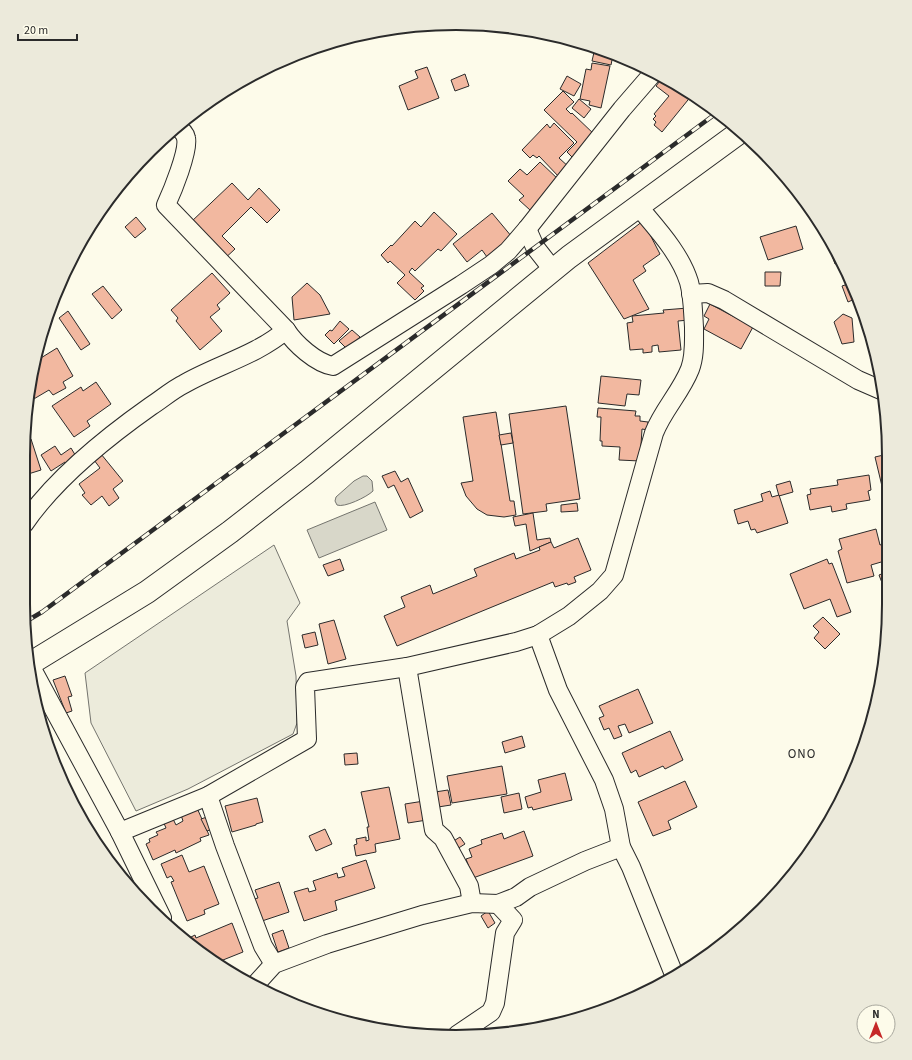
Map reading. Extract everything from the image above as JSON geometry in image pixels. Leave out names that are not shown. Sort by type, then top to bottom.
[{"type":"street","points":[[182,131],[186,137],[187,147],[166,205],[286,330],[292,340],[322,362],[333,366],[491,265],[508,250],[527,230],[622,109],[650,77]]},
{"type":"street","points":[[34,661],[147,592],[247,520],[302,477],[553,270],[736,135]]},
{"type":"street","points":[[120,832],[208,796],[307,739],[305,687],[308,682],[407,666],[516,642],[538,635],[575,611],[600,591],[614,575],[656,428],[664,412],[685,379],[694,356],[691,294],[681,262],[638,206]]},
{"type":"street","points":[[527,230],[535,247],[553,270]]},
{"type":"street","points":[[691,294],[708,293],[724,300],[858,380],[876,388]]},
{"type":"street","points":[[30,516],[61,481],[92,452],[132,420],[182,385],[203,374],[232,362],[276,338],[286,330]]},
{"type":"street","points":[[538,635],[558,690],[604,780],[614,809],[621,847],[631,867],[673,971]]},
{"type":"street","points":[[407,666],[434,830],[443,838],[470,886],[472,903]]},
{"type":"street","points":[[37,677],[120,832],[156,906]]},
{"type":"street","points":[[208,796],[225,846],[263,946],[274,964]]},
{"type":"street","points":[[259,981],[274,964],[334,942],[422,915],[472,903],[498,904],[516,897],[530,887],[621,847]]},
{"type":"street","points":[[465,1030],[491,1012],[495,1003],[505,933],[513,920],[498,904]]},
{"type":"shaded area","points":[[363,476],[367,476],[372,481],[373,491],[366,496],[345,505],[337,505],[335,501],[336,497],[354,481]]},
{"type":"shaded area","points":[[375,502],[387,530],[319,558],[307,530]]},
{"type":"shaded area","points":[[274,545],[300,603],[287,621],[296,676],[297,723],[293,734],[188,789],[136,811],[91,723],[85,673]]},
{"type":"building","points":[[594,53],[612,60],[611,65],[592,61]]},
{"type":"building","points":[[592,63],[610,66],[601,108],[589,105],[590,101],[580,99],[586,69],[591,70]]},
{"type":"building","points":[[427,67],[439,98],[408,110],[399,86],[418,78],[415,71]]},
{"type":"building","points":[[465,74],[469,86],[455,91],[451,80]]},
{"type":"building","points":[[567,76],[581,84],[574,96],[560,89]]},
{"type":"building","points":[[659,82],[689,99],[662,132],[654,125],[656,122],[653,119],[656,116],[654,114],[669,96],[656,86]]},
{"type":"building","points":[[563,91],[574,102],[566,109],[596,136],[574,159],[567,152],[577,142],[544,110]]},
{"type":"building","points":[[579,99],[591,109],[584,118],[572,108]]},
{"type":"building","points":[[554,123],[574,143],[559,158],[570,168],[560,178],[539,156],[537,158],[533,155],[530,158],[522,150],[547,124],[550,128]]},
{"type":"building","points":[[540,162],[559,180],[530,210],[519,200],[524,196],[508,181],[520,169],[527,175]]},
{"type":"building","points":[[232,183],[248,200],[259,188],[280,210],[267,223],[251,207],[222,236],[235,249],[222,261],[191,222]]},
{"type":"building","points":[[434,212],[457,234],[441,251],[438,249],[415,271],[412,268],[409,272],[424,286],[421,288],[424,291],[415,300],[397,283],[405,275],[390,261],[388,263],[381,255],[391,245],[392,246],[415,221],[421,227]]},
{"type":"building","points":[[492,213],[512,237],[487,257],[482,250],[467,262],[453,244]]},
{"type":"building","points":[[136,217],[146,229],[135,238],[125,227]]},
{"type":"building","points":[[643,221],[660,254],[643,266],[646,271],[633,280],[649,309],[624,319],[588,263]]},
{"type":"building","points":[[796,226],[803,249],[768,260],[760,237]]},
{"type":"building","points":[[765,272],[781,272],[780,286],[765,286]]},
{"type":"building","points":[[212,273],[230,293],[217,305],[220,309],[210,317],[222,331],[200,350],[176,321],[178,318],[171,310]]},
{"type":"building","points":[[307,283],[320,295],[330,314],[294,320],[292,297]]},
{"type":"building","points":[[846,285],[852,300],[848,302],[842,286]]},
{"type":"building","points":[[103,286],[122,310],[112,319],[92,294]]},
{"type":"building","points":[[710,304],[753,327],[741,349],[704,329],[709,319],[704,316]]},
{"type":"building","points":[[688,308],[689,320],[678,321],[681,350],[659,352],[658,345],[652,346],[652,352],[643,353],[643,349],[630,350],[627,323],[633,322],[632,316],[664,313],[663,310]]},
{"type":"building","points":[[68,311],[90,344],[81,350],[59,318]]},
{"type":"building","points":[[843,314],[852,318],[854,342],[842,344],[834,322]]},
{"type":"building","points":[[340,321],[349,329],[334,344],[325,335],[330,330],[332,331]]},
{"type":"building","points":[[352,330],[360,337],[347,349],[339,341]]},
{"type":"building","points":[[57,348],[73,376],[63,382],[66,388],[53,395],[49,390],[34,399],[38,373],[42,357]]},
{"type":"building","points":[[601,376],[641,380],[639,395],[627,394],[625,406],[598,403]]},
{"type":"building","points":[[96,382],[111,404],[87,421],[90,426],[74,437],[52,406],[81,387],[83,391]]},
{"type":"building","points":[[566,406],[580,499],[546,504],[547,511],[523,514],[509,414]]},
{"type":"building","points":[[598,408],[636,411],[635,416],[640,416],[640,421],[648,422],[648,430],[642,429],[640,461],[619,460],[620,447],[602,446],[602,441],[600,441],[601,417],[597,417]]},
{"type":"building","points":[[496,412],[510,501],[514,501],[516,515],[504,517],[487,515],[477,509],[466,496],[461,483],[473,481],[463,417]]},
{"type":"building","points":[[511,433],[513,443],[501,445],[499,435]]},
{"type":"building","points":[[31,439],[41,470],[30,473],[30,456]]},
{"type":"building","points":[[55,446],[61,455],[71,448],[77,458],[67,465],[65,462],[51,471],[41,455]]},
{"type":"building","points":[[101,454],[123,481],[113,489],[119,498],[109,506],[102,496],[91,505],[82,495],[85,493],[79,484],[100,468],[94,460]]},
{"type":"building","points":[[882,455],[882,486],[875,457]]},
{"type":"building","points":[[395,471],[401,482],[408,478],[423,511],[410,518],[394,485],[388,488],[382,476]]},
{"type":"building","points":[[869,475],[871,490],[868,491],[870,500],[846,504],[847,509],[832,512],[831,506],[810,510],[807,495],[811,494],[810,489],[838,485],[837,480]]},
{"type":"building","points":[[790,481],[793,492],[779,496],[776,485]]},
{"type":"building","points":[[770,491],[772,497],[779,495],[788,523],[757,533],[755,529],[751,530],[748,521],[738,524],[734,510],[763,501],[761,494]]},
{"type":"building","points":[[577,503],[578,511],[561,512],[561,505]]},
{"type":"building","points":[[533,513],[537,540],[550,538],[551,542],[530,551],[526,524],[515,526],[513,517]]},
{"type":"building","points":[[876,529],[880,545],[882,544],[882,562],[871,565],[874,576],[847,583],[838,551],[842,549],[839,539]]},
{"type":"building","points":[[578,538],[591,570],[574,577],[576,582],[555,587],[553,582],[397,646],[384,616],[405,607],[401,597],[430,585],[433,594],[477,576],[474,569],[514,553],[516,559],[540,550],[539,547],[551,542],[554,548]]},
{"type":"building","points":[[340,559],[344,570],[328,576],[323,565]]},
{"type":"building","points":[[827,559],[829,564],[832,563],[851,612],[837,617],[830,599],[804,609],[790,574]]},
{"type":"building","points":[[882,574],[882,583],[879,575]]},
{"type":"building","points":[[823,617],[840,634],[825,649],[814,638],[819,632],[813,626]]},
{"type":"building","points":[[334,620],[346,659],[328,664],[319,624]]},
{"type":"building","points":[[315,632],[318,645],[305,648],[302,635]]},
{"type":"building","points":[[65,676],[72,696],[68,697],[72,711],[66,713],[53,680]]},
{"type":"building","points":[[638,689],[653,723],[629,733],[625,724],[618,726],[622,736],[614,739],[609,728],[604,730],[599,718],[604,716],[599,706]]},
{"type":"building","points":[[39,692],[49,706],[44,709]]},
{"type":"building","points":[[670,731],[683,760],[665,769],[663,766],[639,777],[636,770],[631,773],[622,753]]},
{"type":"building","points":[[522,736],[525,747],[505,753],[502,742]]},
{"type":"building","points":[[357,753],[358,764],[345,765],[344,754]]},
{"type":"building","points":[[502,766],[507,794],[452,803],[447,776]]},
{"type":"building","points":[[565,773],[572,800],[533,810],[532,807],[528,808],[525,797],[541,792],[538,780]]},
{"type":"building","points":[[685,781],[697,807],[668,821],[671,829],[653,836],[638,802]]},
{"type":"building","points":[[389,787],[400,839],[375,844],[376,852],[356,856],[354,845],[357,844],[356,839],[366,837],[366,841],[369,840],[367,827],[369,827],[361,792]]},
{"type":"building","points":[[448,790],[451,805],[438,807],[435,792]]},
{"type":"building","points":[[519,793],[522,809],[504,813],[501,797]]},
{"type":"building","points":[[257,798],[263,822],[232,832],[225,806]]},
{"type":"building","points":[[424,801],[427,820],[408,823],[405,804]]},
{"type":"building","points":[[197,808],[209,835],[200,838],[201,841],[176,853],[175,850],[153,860],[146,844],[150,842],[149,839],[158,835],[156,832],[166,828],[163,821],[172,817],[176,825],[183,821],[181,815]]},
{"type":"building","points":[[210,816],[215,828],[207,831],[201,819]]},
{"type":"building","points":[[325,829],[332,844],[316,851],[309,836]]},
{"type":"building","points":[[524,831],[533,856],[473,878],[466,859],[472,857],[469,849],[482,844],[481,840],[502,833],[504,839]]},
{"type":"building","points":[[460,837],[465,844],[457,849],[452,842]]},
{"type":"building","points":[[182,855],[189,872],[204,866],[219,904],[204,910],[205,914],[187,921],[171,882],[174,881],[171,876],[167,878],[161,864]]},
{"type":"building","points":[[366,860],[375,888],[335,901],[337,910],[304,921],[294,892],[308,888],[309,892],[316,890],[313,881],[337,873],[338,878],[345,876],[342,868]]},
{"type":"building","points":[[279,882],[289,912],[262,921],[254,899],[258,898],[255,890]]},
{"type":"building","points":[[488,911],[495,923],[488,928],[481,916]]},
{"type":"building","points":[[232,923],[243,952],[223,960],[191,937],[195,935],[196,938]]},
{"type":"building","points":[[283,930],[289,948],[278,952],[272,934]]},
{"type":"railway","points":[[31,619],[42,612],[712,116]]},
{"type":"district","name":"ONO","points":[[802,753]]}]
